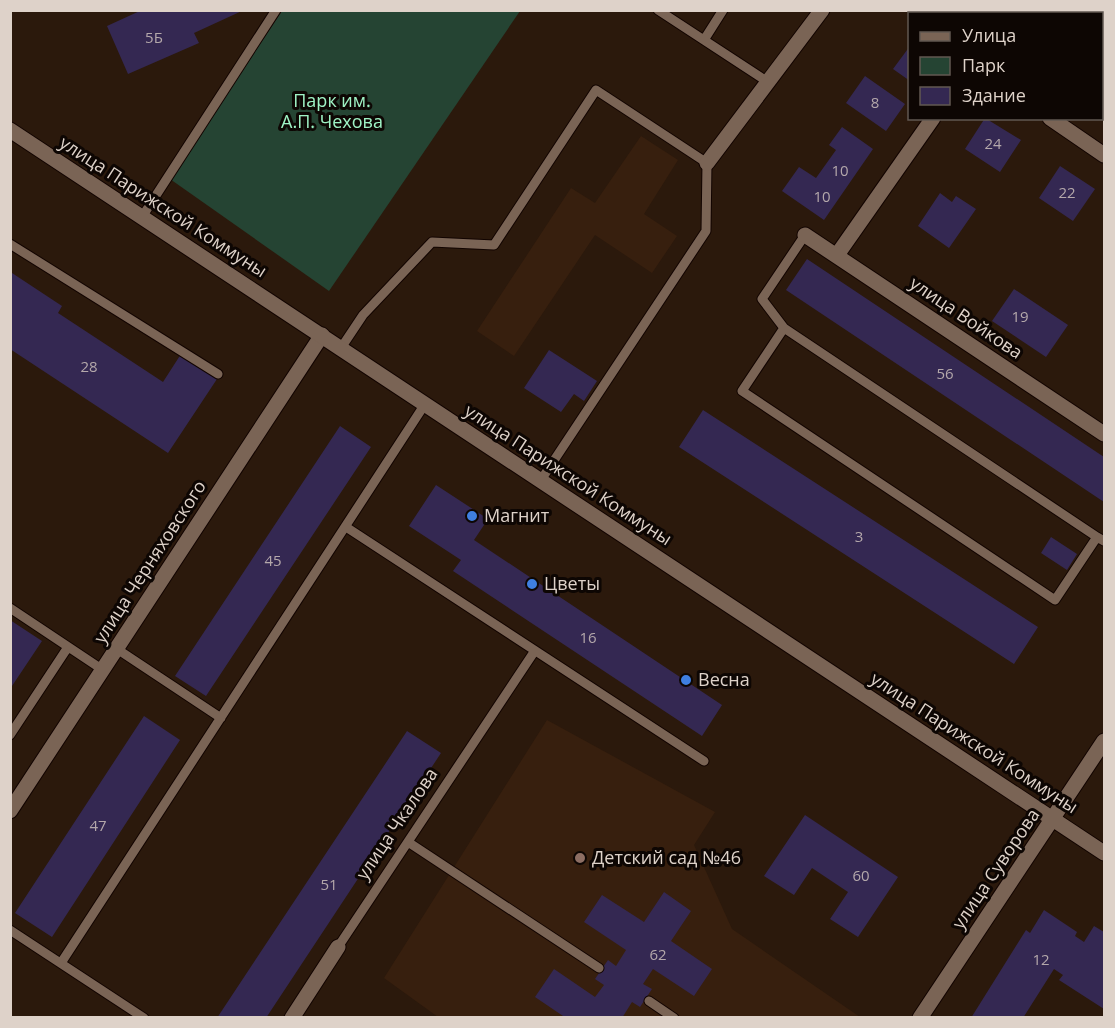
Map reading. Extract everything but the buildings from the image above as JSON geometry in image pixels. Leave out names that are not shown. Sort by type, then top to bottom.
[{"type":"street","points":[[707,163],[822,10]]},
{"type":"street","points":[[837,255],[932,120]]},
{"type":"street","points":[[1053,120],[1104,155]]},
{"type":"street","name":"улица Парижской Коммуны","points":[[10,130],[1104,853]]},
{"type":"street","name":"улица Войкова","points":[[805,235],[1104,434]]},
{"type":"street","name":"улица Черняховского","points":[[10,811],[322,335]]},
{"type":"street","name":"улица Суворова","points":[[921,1017],[1104,741]]},
{"type":"street","name":"улица Чкалова","points":[[292,1017],[338,947]]},
{"type":"lane","points":[[142,217],[276,10]]},
{"type":"lane","points":[[658,10],[768,82]]},
{"type":"lane","points":[[704,40],[723,10]]},
{"type":"lane","points":[[341,348],[363,315],[432,242],[494,244],[596,90],[707,163],[706,231],[541,480]]},
{"type":"lane","points":[[784,328],[742,391],[1055,600],[1101,539],[784,328],[762,299],[805,235]]},
{"type":"lane","points":[[10,244],[218,375]]},
{"type":"lane","points":[[61,963],[425,404]]},
{"type":"lane","points":[[346,526],[534,652],[704,761]]},
{"type":"lane","points":[[10,608],[103,670]]},
{"type":"lane","points":[[10,735],[68,646]]},
{"type":"lane","points":[[117,649],[221,718]]},
{"type":"lane","name":"улица Чкалова","points":[[338,947],[534,652]]},
{"type":"lane","points":[[408,842],[599,968]]},
{"type":"lane","points":[[10,930],[144,1017]]},
{"type":"lane","points":[[649,1001],[674,1017]]},
{"type":"shaded area","points":[[641,136],[678,160],[644,214],[677,236],[652,273],[595,235],[514,356],[477,331],[571,188],[595,203]]},
{"type":"shaded area","name":"Детский сад №46","points":[[547,720],[715,812],[694,845],[732,929],[860,1017],[438,1017],[384,978]]},
{"type":"green space","name":"Парк им. А.П. Чехова","points":[[282,11],[520,11],[329,291],[170,179]]},
{"type":"place","name":"Магнит","points":[[472,516]]},
{"type":"place","name":"Цветы","points":[[532,584]]},
{"type":"place","name":"Весна","points":[[686,680]]},
{"type":"place","name":"Детский сад №46","points":[[580,858]]}]
